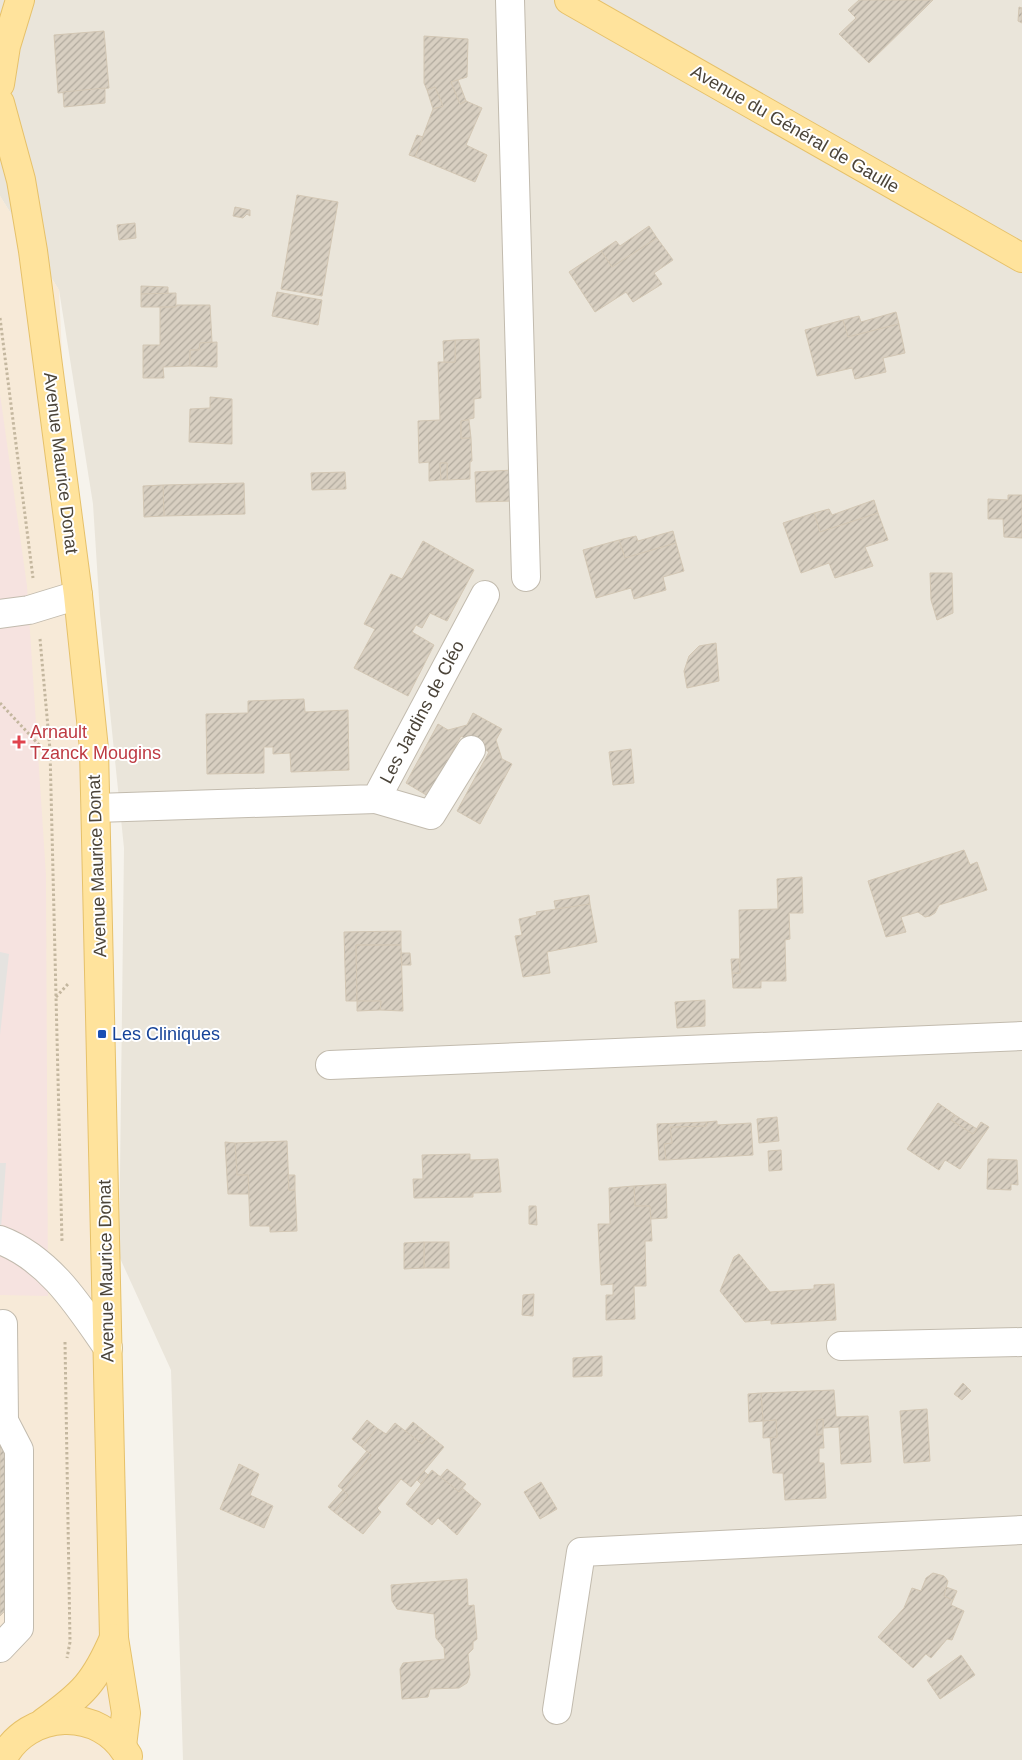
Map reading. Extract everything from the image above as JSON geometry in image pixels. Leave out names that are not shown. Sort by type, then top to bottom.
[{"type":"main road","points":[[0,84],[6,46],[20,0]]},
{"type":"main road","name":"Avenue du Général de Gaulle","points":[[569,0],[1022,258]]},
{"type":"main road","name":"Avenue Maurice Donat","points":[[0,102],[20,180],[33,251],[90,697],[96,808],[114,1638],[126,1713],[126,1753]]},
{"type":"main road","points":[[2,1760],[13,1743],[27,1730],[44,1722],[77,1699],[93,1680],[114,1638]]},
{"type":"main road","points":[[44,1722],[65,1718],[87,1722],[106,1731],[126,1753]]},
{"type":"street","points":[[510,0],[526,577]]},
{"type":"street","points":[[3,615],[78,595]]},
{"type":"street","name":"Les Jardins de Cléo","points":[[96,808],[376,798],[485,595]]},
{"type":"street","points":[[376,798],[431,815],[471,750]]},
{"type":"street","points":[[330,1065],[1022,1036]]},
{"type":"street","points":[[0,1240],[48,1270],[63,1286],[108,1348]]},
{"type":"street","points":[[0,1648],[19,1628],[19,1450],[4,1422],[3,1324]]},
{"type":"street","points":[[841,1346],[1022,1342]]},
{"type":"street","points":[[557,1710],[581,1552],[1022,1530]]},
{"type":"path","points":[[0,318],[33,580]]},
{"type":"path","points":[[39,637],[50,750],[62,1244]]},
{"type":"path","points":[[0,702],[43,749]]},
{"type":"path","points":[[65,1332],[70,1633],[66,1664]]},
{"type":"shaded area","points":[[0,0],[1022,0],[1022,1760],[183,1760],[171,1370],[119,1256],[124,848],[100,614],[93,504],[59,290],[0,196]]},
{"type":"shaded area","points":[[0,196],[59,290],[127,1760],[0,1760]]},
{"type":"shaded area","name":"Arnault Tzanck Mougins","points":[[0,394],[27,586],[46,875],[48,1296],[0,1295]]},
{"type":"shaded area","points":[[0,952],[9,954],[0,1035]]},
{"type":"shaded area","points":[[0,1163],[6,1163],[0,1241]]},
{"type":"building","points":[[859,0],[933,0],[869,63],[839,34],[856,18],[848,10]]},
{"type":"building","points":[[1019,7],[1022,8],[1022,23],[1018,21]]},
{"type":"building","points":[[104,31],[109,88],[58,93],[54,35]]},
{"type":"building","points":[[424,36],[468,39],[467,77],[451,82],[460,104],[466,101],[482,108],[466,145],[487,155],[475,182],[415,157],[433,109],[443,106],[435,87],[427,90],[424,83]]},
{"type":"building","points":[[458,80],[466,101],[460,104],[451,82]]},
{"type":"building","points":[[435,87],[443,106],[433,109],[427,90]]},
{"type":"building","points":[[105,88],[105,103],[64,107],[63,92]]},
{"type":"building","points":[[417,135],[423,137],[415,157],[409,155]]},
{"type":"building","points":[[297,195],[338,202],[322,296],[281,289]]},
{"type":"building","points":[[235,207],[250,210],[250,216],[247,214],[243,218],[233,216]]},
{"type":"building","points":[[135,223],[136,238],[119,240],[117,225]]},
{"type":"building","points":[[649,226],[657,238],[612,267],[601,251],[616,241],[620,246]]},
{"type":"building","points":[[657,238],[673,260],[654,273],[662,284],[633,302],[626,292],[595,312],[569,272],[601,251],[612,267]]},
{"type":"building","points":[[141,286],[168,287],[168,294],[141,294]]},
{"type":"building","points":[[277,292],[322,300],[318,325],[272,316]]},
{"type":"building","points":[[176,293],[176,307],[141,307],[141,294]]},
{"type":"building","points":[[177,305],[210,305],[212,342],[200,343],[199,350],[190,350],[190,366],[163,367],[164,378],[143,378],[143,345],[160,345],[160,307],[176,307]]},
{"type":"building","points":[[896,312],[899,324],[848,337],[843,320],[859,316],[861,322]]},
{"type":"building","points":[[843,320],[848,337],[899,324],[905,353],[883,358],[886,372],[855,379],[852,368],[817,376],[805,330]]},
{"type":"building","points":[[479,339],[481,398],[474,399],[474,418],[461,421],[461,438],[471,438],[472,461],[470,462],[470,479],[447,480],[447,463],[440,463],[441,480],[429,481],[429,462],[419,463],[418,421],[440,420],[438,362],[455,362],[455,340]]},
{"type":"building","points":[[455,340],[455,362],[444,362],[443,341]]},
{"type":"building","points":[[217,342],[217,367],[190,366],[190,350],[199,350],[200,343]]},
{"type":"building","points":[[210,397],[232,399],[232,444],[189,442],[190,409],[210,408]]},
{"type":"building","points":[[469,420],[471,438],[461,438],[461,421]]},
{"type":"building","points":[[440,463],[447,463],[447,480],[441,480]]},
{"type":"building","points":[[513,470],[514,501],[476,502],[475,472]]},
{"type":"building","points":[[345,472],[346,489],[312,490],[311,473]]},
{"type":"building","points":[[244,483],[245,514],[164,516],[163,485]]},
{"type":"building","points":[[163,485],[164,516],[144,517],[143,486]]},
{"type":"building","points":[[1008,495],[1022,495],[1022,538],[1004,537],[1003,519],[988,519],[988,499],[1008,500]]},
{"type":"building","points":[[874,500],[878,513],[820,532],[814,513],[829,509],[832,515]]},
{"type":"building","points":[[814,513],[820,532],[878,513],[888,540],[865,547],[873,566],[835,578],[829,563],[801,573],[783,523]]},
{"type":"building","points":[[673,531],[676,543],[625,558],[619,540],[636,536],[638,541]]},
{"type":"building","points":[[619,540],[625,558],[676,543],[684,571],[663,577],[666,590],[634,599],[631,588],[596,598],[583,550]]},
{"type":"building","points":[[423,541],[474,570],[447,621],[430,613],[422,628],[416,625],[412,632],[434,645],[408,696],[354,668],[375,629],[364,624],[391,574],[402,579]]},
{"type":"building","points":[[930,573],[952,573],[953,613],[937,620],[931,600]]},
{"type":"building","points":[[716,643],[719,681],[687,688],[684,671],[689,656],[699,646]]},
{"type":"building","points":[[304,699],[305,712],[348,710],[349,770],[291,772],[290,753],[273,754],[273,747],[264,747],[264,773],[207,774],[206,714],[248,713],[248,701]]},
{"type":"building","points":[[473,713],[502,729],[496,740],[502,759],[512,764],[480,824],[457,811],[489,752],[461,736],[428,796],[406,783],[438,724],[448,730],[467,725]]},
{"type":"building","points":[[631,749],[634,783],[613,785],[609,752]]},
{"type":"building","points":[[964,850],[970,865],[977,862],[987,890],[939,905],[935,913],[930,916],[925,917],[918,912],[901,917],[906,932],[886,937],[868,881]]},
{"type":"building","points":[[802,877],[803,913],[789,913],[790,939],[785,940],[786,981],[761,981],[761,988],[733,988],[732,973],[740,973],[739,910],[778,909],[777,879]]},
{"type":"building","points":[[589,895],[590,904],[556,911],[554,901]]},
{"type":"building","points":[[590,904],[597,942],[547,952],[550,973],[523,977],[515,936],[522,935],[519,919],[537,915],[536,912]]},
{"type":"building","points":[[401,931],[401,945],[356,945],[357,1001],[346,1001],[344,932]]},
{"type":"building","points":[[356,945],[401,945],[403,1011],[380,1010],[381,1001],[357,1001]]},
{"type":"building","points":[[401,953],[410,953],[411,965],[402,965]]},
{"type":"building","points":[[731,959],[739,959],[740,973],[732,973]]},
{"type":"building","points":[[705,1000],[705,1026],[677,1028],[675,1002]]},
{"type":"building","points":[[357,1001],[381,1001],[380,1010],[357,1011]]},
{"type":"building","points":[[938,1103],[955,1115],[951,1120],[973,1134],[981,1122],[989,1127],[960,1169],[945,1160],[939,1170],[907,1149]]},
{"type":"building","points":[[955,1115],[977,1129],[973,1134],[951,1120]]},
{"type":"building","points":[[777,1117],[779,1141],[759,1143],[757,1119]]},
{"type":"building","points":[[717,1121],[717,1125],[751,1123],[753,1155],[666,1160],[664,1144],[672,1143],[670,1127],[706,1126],[706,1122]]},
{"type":"building","points":[[706,1122],[706,1126],[670,1127],[672,1143],[664,1144],[666,1160],[659,1160],[657,1124]]},
{"type":"building","points":[[287,1141],[289,1190],[295,1190],[297,1231],[270,1232],[270,1226],[250,1226],[248,1175],[237,1175],[235,1143]]},
{"type":"building","points":[[225,1142],[235,1143],[237,1175],[248,1175],[249,1194],[228,1194]]},
{"type":"building","points":[[781,1150],[782,1170],[769,1171],[768,1151]]},
{"type":"building","points":[[470,1154],[470,1160],[498,1159],[501,1192],[473,1193],[473,1197],[414,1198],[413,1179],[423,1179],[422,1155]]},
{"type":"building","points":[[988,1159],[1017,1160],[1018,1185],[1011,1184],[1011,1190],[987,1189]]},
{"type":"building","points":[[288,1175],[295,1175],[295,1190],[289,1190]]},
{"type":"building","points":[[666,1184],[667,1218],[651,1219],[650,1206],[635,1206],[634,1186]]},
{"type":"building","points":[[634,1186],[635,1206],[650,1206],[652,1241],[645,1241],[646,1286],[634,1286],[635,1319],[606,1320],[606,1295],[613,1295],[613,1284],[601,1285],[598,1224],[610,1224],[609,1188]]},
{"type":"building","points":[[529,1206],[536,1206],[537,1225],[529,1224]]},
{"type":"building","points":[[424,1242],[449,1242],[449,1268],[424,1268]]},
{"type":"building","points":[[424,1242],[424,1268],[404,1269],[404,1243]]},
{"type":"building","points":[[739,1254],[770,1292],[814,1289],[814,1285],[834,1284],[836,1320],[771,1324],[771,1320],[745,1322],[720,1291],[734,1257]]},
{"type":"building","points":[[534,1294],[533,1316],[522,1315],[523,1295]]},
{"type":"building","points":[[602,1356],[602,1376],[573,1377],[573,1358]]},
{"type":"building","points":[[963,1383],[971,1391],[962,1400],[954,1394]]},
{"type":"building","points":[[834,1390],[836,1417],[868,1416],[871,1462],[841,1464],[839,1427],[823,1428],[823,1419],[817,1420],[817,1435],[823,1434],[824,1448],[819,1448],[819,1463],[824,1463],[826,1498],[785,1500],[783,1473],[773,1473],[770,1437],[777,1437],[776,1420],[763,1421],[761,1393]]},
{"type":"building","points":[[761,1393],[763,1421],[749,1422],[748,1394]]},
{"type":"building","points":[[927,1409],[930,1461],[904,1463],[900,1411]]},
{"type":"building","points":[[823,1419],[823,1434],[817,1435],[817,1420]]},
{"type":"building","points":[[367,1420],[377,1428],[362,1447],[352,1439]]},
{"type":"building","points":[[776,1420],[777,1437],[763,1438],[763,1421]]},
{"type":"building","points":[[413,1422],[429,1435],[422,1444],[405,1431]]},
{"type":"building","points":[[395,1423],[422,1444],[429,1435],[444,1447],[411,1487],[401,1479],[377,1508],[381,1512],[363,1534],[334,1512],[348,1495],[343,1490],[371,1455],[362,1447],[377,1428],[386,1434]]},
{"type":"building","points":[[0,1442],[5,1442],[8,1608],[0,1616]]},
{"type":"building","points":[[367,1451],[371,1455],[343,1490],[338,1486]]},
{"type":"building","points":[[239,1464],[259,1474],[250,1495],[273,1506],[264,1528],[220,1509]]},
{"type":"building","points":[[447,1469],[466,1484],[459,1492],[440,1477]]},
{"type":"building","points":[[432,1470],[459,1492],[462,1488],[481,1504],[457,1535],[438,1518],[432,1525],[406,1504]]},
{"type":"building","points":[[424,1471],[428,1475],[421,1484],[417,1480]]},
{"type":"building","points":[[541,1482],[557,1509],[540,1519],[524,1492]]},
{"type":"building","points":[[343,1490],[348,1495],[334,1512],[328,1507]]},
{"type":"building","points":[[933,1573],[944,1576],[948,1581],[944,1596],[953,1600],[951,1605],[964,1611],[952,1640],[947,1639],[931,1658],[926,1654],[913,1668],[878,1637],[904,1608],[912,1588],[921,1591],[926,1578]]},
{"type":"building","points":[[467,1579],[468,1606],[474,1605],[477,1639],[473,1642],[473,1649],[468,1654],[470,1675],[467,1683],[459,1688],[430,1689],[428,1697],[402,1699],[400,1669],[403,1663],[445,1659],[444,1648],[436,1638],[434,1614],[397,1609],[392,1601],[391,1585]]},
{"type":"building","points":[[946,1587],[957,1591],[953,1600],[944,1596]]},
{"type":"building","points":[[961,1655],[975,1675],[940,1699],[927,1680]]},
{"type":"place","name":"Arnault Tzanck Mougins","points":[[19,742]]},
{"type":"place","name":"Les Cliniques","points":[[102,1034]]}]
